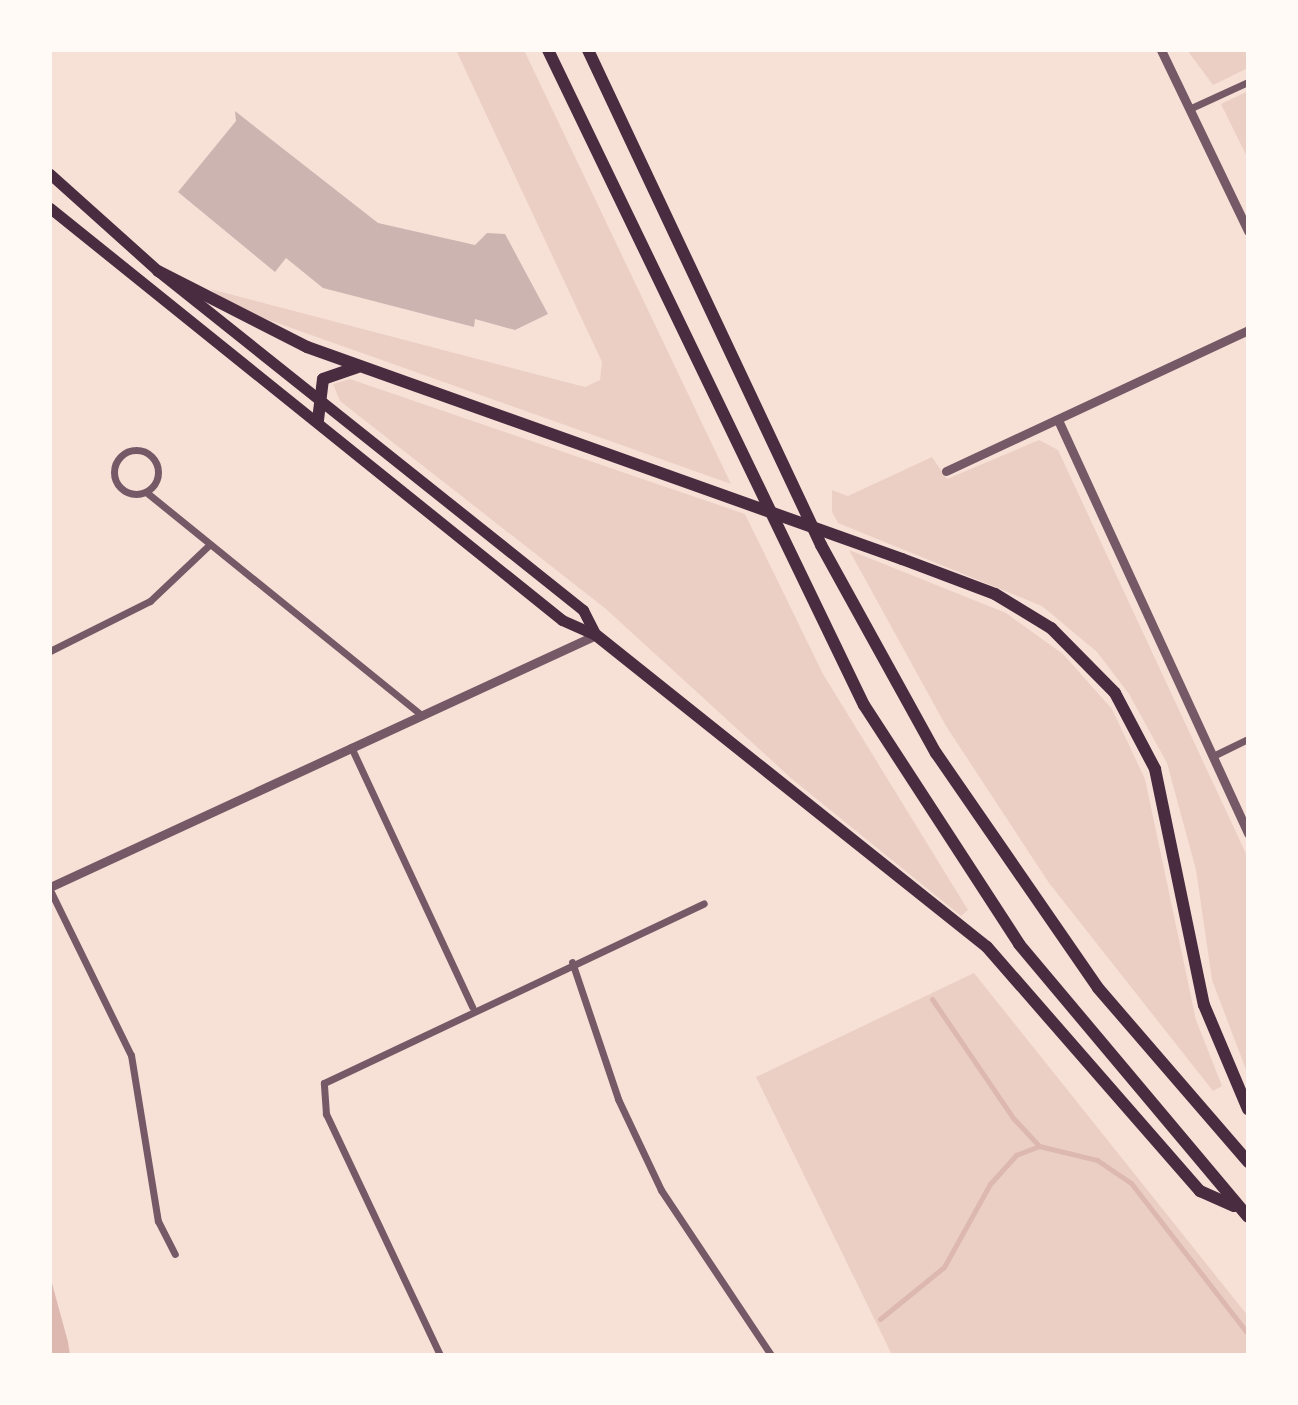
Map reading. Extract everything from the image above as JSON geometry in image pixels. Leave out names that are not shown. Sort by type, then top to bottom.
[{"type":"highway","points":[[548,50],[864,705],[1019,944],[1243,1212]]},
{"type":"highway","points":[[588,50],[821,545],[936,753],[1098,988],[1248,1162]]},
{"type":"highway","points":[[158,271],[240,318],[364,366],[902,559],[1025,609],[1075,647],[1131,716],[1163,800],[1204,1005],[1248,1109]]},
{"type":"highway","points":[[318,420],[317,397],[329,374],[364,366]]},
{"type":"highway","points":[[596,635],[987,947],[1200,1191],[1243,1212]]},
{"type":"main road","points":[[50,174],[158,271],[583,610],[596,635]]},
{"type":"main road","points":[[50,208],[318,420],[562,620],[596,635]]},
{"type":"street","points":[[1161,50],[1248,231]]},
{"type":"street","points":[[1189,109],[1248,82]]},
{"type":"street","points":[[946,471],[1248,330]]},
{"type":"street","points":[[1058,420],[1248,833]]},
{"type":"street","points":[[146,492],[159,475],[156,460],[145,451],[123,454],[116,480],[125,491],[146,492],[208,546],[420,714]]},
{"type":"street","points":[[50,651],[150,601],[208,546]]},
{"type":"street","points":[[175,1254],[158,1221],[131,1055],[50,889],[420,714],[596,635]]},
{"type":"street","points":[[1213,756],[1248,739]]},
{"type":"street","points":[[351,747],[472,1007]]},
{"type":"street","points":[[440,1355],[326,1114],[321,1089],[338,1071],[704,903]]},
{"type":"street","points":[[572,962],[618,1099],[661,1190],[771,1355]]},
{"type":"shaded area","points":[[456,50],[524,50],[731,484],[235,308],[210,289],[585,387],[600,380],[602,362]]},
{"type":"shaded area","points":[[1187,50],[1248,50],[1248,68],[1213,85]]},
{"type":"shaded area","points":[[1248,91],[1248,159],[1221,104]]},
{"type":"shaded area","points":[[350,379],[745,514],[823,674],[968,910],[961,916],[792,779],[606,609],[340,401],[333,384]]},
{"type":"shaded area","points":[[1039,440],[1058,450],[1248,858],[1248,1075],[1212,980],[1196,870],[1167,763],[1129,694],[1097,652],[1042,606],[838,523],[832,512],[832,490],[848,496],[932,457],[947,479]]},
{"type":"shaded area","points":[[849,550],[1006,613],[1063,654],[1112,709],[1145,779],[1196,1020],[1222,1086],[1213,1091],[1049,883],[946,726]]},
{"type":"shaded area","points":[[974,973],[1248,1316],[1248,1355],[892,1355],[756,1077]]},
{"type":"shaded area","points":[[50,1276],[68,1342],[70,1355],[50,1355]]},
{"type":"building","points":[[235,111],[378,223],[475,245],[487,233],[505,234],[548,314],[515,330],[475,319],[474,327],[323,288],[286,258],[275,272],[178,192],[236,121]]},
{"type":"waterway","points":[[932,999],[1014,1119],[1039,1146],[1097,1160],[1131,1183],[1248,1334]]},
{"type":"waterway","points":[[880,1319],[944,1267],[990,1184],[1016,1155],[1039,1146]]}]
